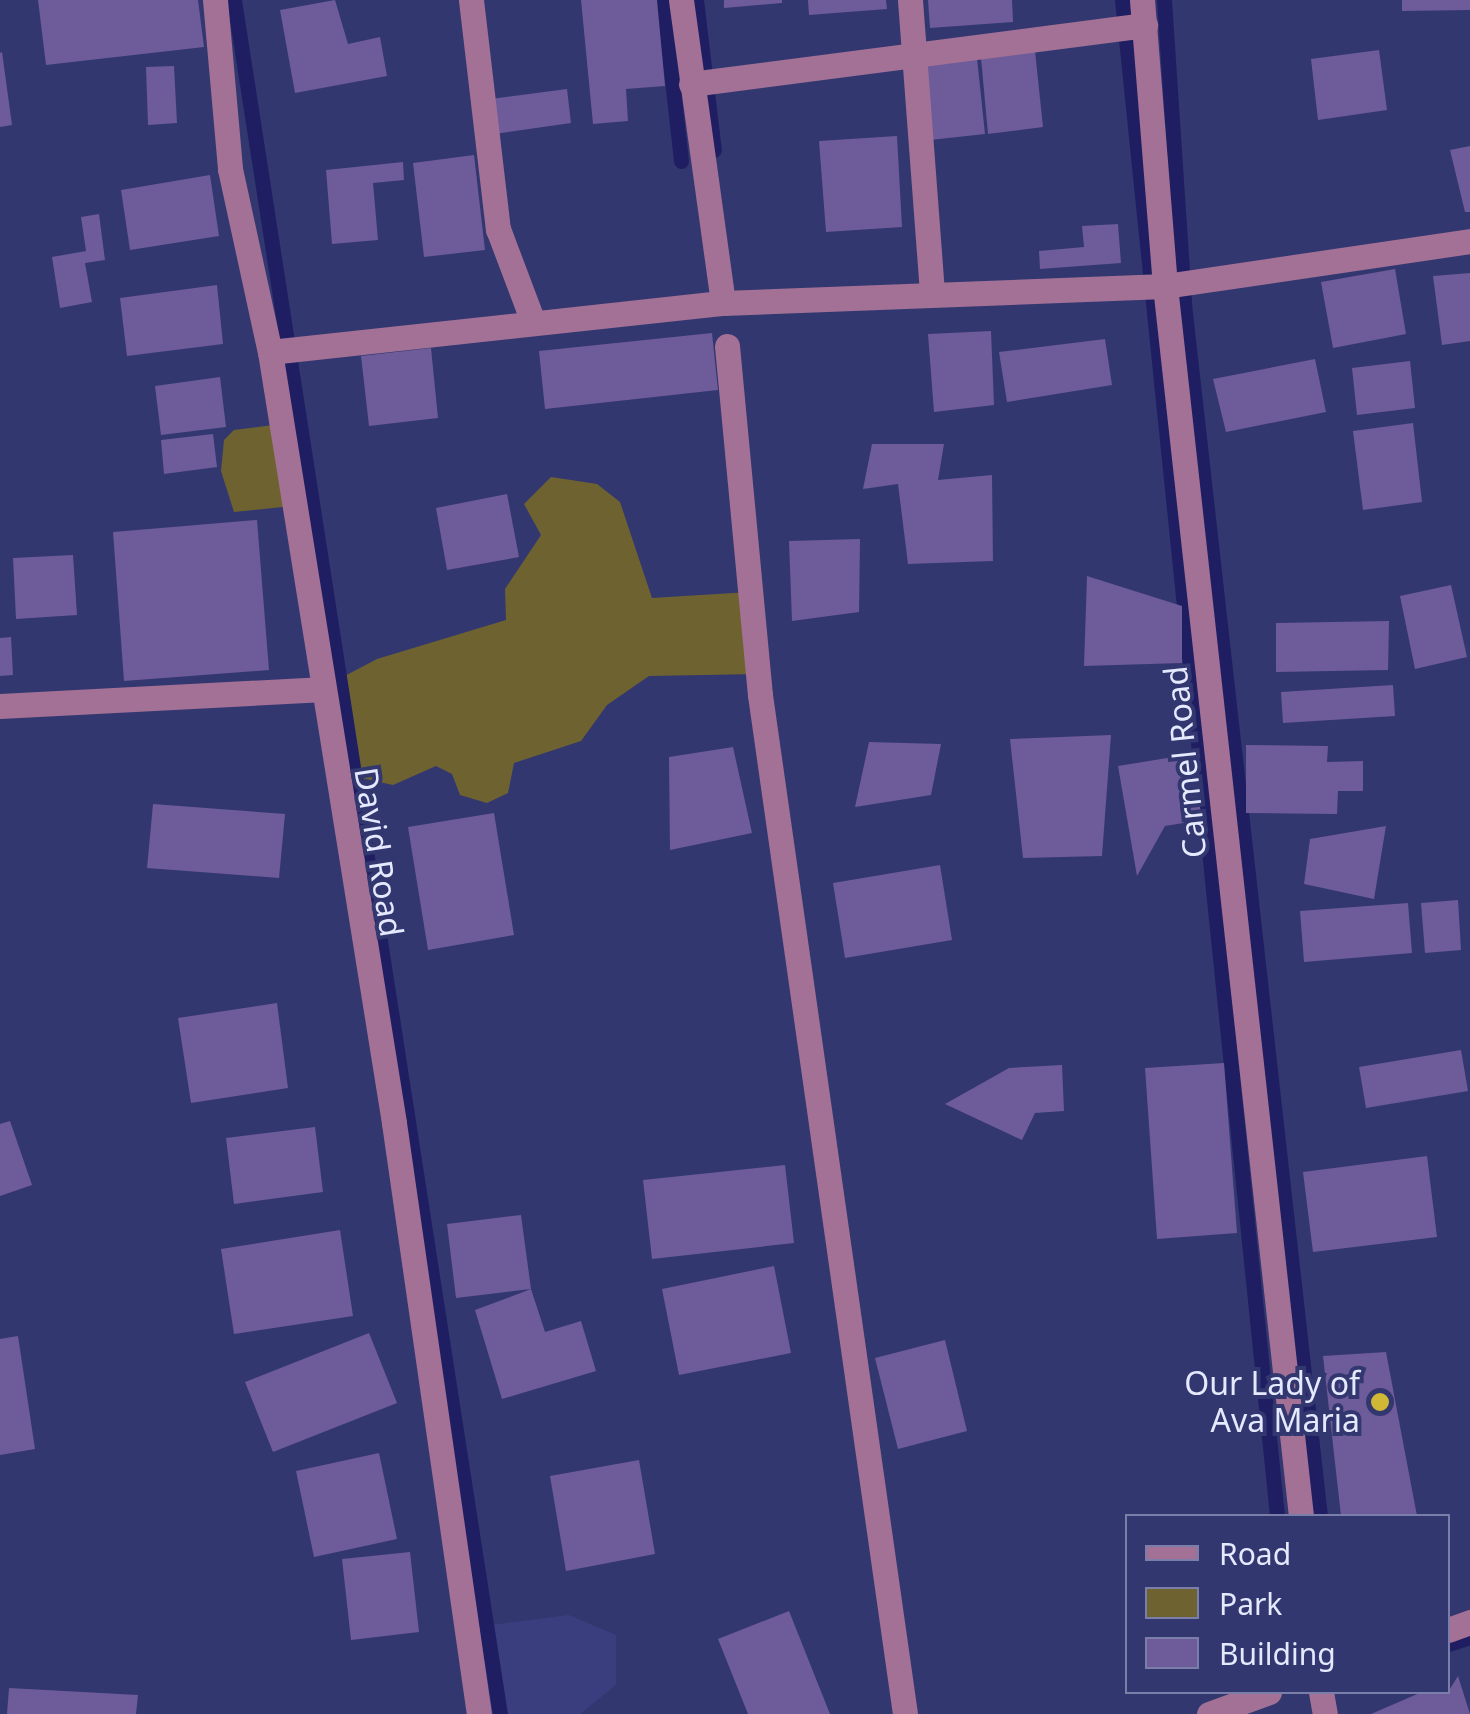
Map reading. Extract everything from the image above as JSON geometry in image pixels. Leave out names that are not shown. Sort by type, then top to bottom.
[{"type":"street","name":"David Road","points":[[214,0],[230,169],[270,352],[480,1714]]},
{"type":"street","points":[[471,0],[498,229],[532,319]]},
{"type":"street","points":[[682,0],[690,84],[724,303]]},
{"type":"street","points":[[910,0],[932,294]]},
{"type":"street","points":[[690,84],[917,54],[1144,12]]},
{"type":"street","name":"Carmel Road","points":[[1144,12],[1165,286],[1302,1514]]},
{"type":"street","points":[[270,352],[532,319],[724,303],[1165,286],[1470,241]]},
{"type":"street","points":[[727,346],[760,695],[905,1714]]},
{"type":"street","points":[[0,706],[320,689]]},
{"type":"street","points":[[1209,1714],[1264,1694]]},
{"type":"shaded area","points":[[569,1615],[616,1635],[616,1685],[580,1714],[479,1714],[468,1628]]},
{"type":"green space","points":[[281,424],[292,506],[234,512],[221,471],[224,440],[234,430]]},
{"type":"green space","points":[[551,477],[597,484],[620,502],[652,598],[750,592],[758,674],[649,676],[607,705],[581,741],[514,763],[508,793],[487,803],[460,795],[452,774],[436,766],[393,785],[334,772],[320,689],[377,659],[506,620],[505,589],[541,535],[524,504]]},
{"type":"building","points":[[38,0],[198,0],[204,47],[46,65]]},
{"type":"building","points":[[335,0],[348,44],[380,37],[387,76],[295,93],[280,10]]},
{"type":"building","points":[[581,0],[657,0],[665,86],[626,89],[628,121],[593,124]]},
{"type":"building","points":[[724,0],[782,0],[782,3],[724,8]]},
{"type":"building","points":[[808,0],[886,0],[887,9],[809,15]]},
{"type":"building","points":[[928,0],[1012,0],[1013,22],[930,28]]},
{"type":"building","points":[[1402,0],[1470,0],[1470,10],[1402,11]]},
{"type":"building","points":[[1379,50],[1387,110],[1318,120],[1311,59]]},
{"type":"building","points":[[1035,51],[1043,127],[988,134],[981,58]]},
{"type":"building","points":[[0,53],[12,125],[0,127]]},
{"type":"building","points":[[977,58],[985,134],[930,140],[922,64]]},
{"type":"building","points":[[174,66],[177,123],[148,125],[146,67]]},
{"type":"building","points":[[567,89],[571,123],[495,134],[490,99]]},
{"type":"building","points":[[897,136],[902,227],[826,232],[819,141]]},
{"type":"building","points":[[1470,146],[1470,212],[1465,212],[1450,150]]},
{"type":"building","points":[[474,155],[485,250],[424,257],[413,163]]},
{"type":"building","points":[[403,162],[404,180],[373,183],[378,240],[332,244],[326,170]]},
{"type":"building","points":[[210,175],[219,236],[130,250],[121,190]]},
{"type":"building","points":[[99,214],[105,260],[85,263],[92,302],[60,308],[52,257],[86,251],[81,217]]},
{"type":"building","points":[[1118,224],[1121,263],[1040,269],[1039,251],[1084,247],[1082,226]]},
{"type":"building","points":[[1395,269],[1406,334],[1333,348],[1321,282]]},
{"type":"building","points":[[1470,273],[1470,341],[1442,345],[1433,276]]},
{"type":"building","points":[[217,285],[223,344],[127,356],[120,298]]},
{"type":"building","points":[[991,331],[994,405],[934,412],[928,334]]},
{"type":"building","points":[[712,333],[718,390],[545,409],[539,351]]},
{"type":"building","points":[[1105,339],[1112,385],[1007,402],[999,352]]},
{"type":"building","points":[[431,348],[438,418],[369,426],[361,356]]},
{"type":"building","points":[[1315,359],[1326,412],[1226,432],[1213,379]]},
{"type":"building","points":[[1410,361],[1415,408],[1357,415],[1352,368]]},
{"type":"building","points":[[220,377],[226,427],[161,435],[155,386]]},
{"type":"building","points":[[1413,423],[1422,502],[1363,510],[1353,431]]},
{"type":"building","points":[[213,434],[217,467],[164,474],[161,440]]},
{"type":"building","points":[[872,444],[944,444],[938,480],[992,475],[993,561],[908,564],[898,484],[863,489]]},
{"type":"building","points":[[507,494],[519,557],[447,570],[436,508]]},
{"type":"building","points":[[257,520],[269,670],[124,681],[113,532]]},
{"type":"building","points":[[860,539],[859,612],[792,621],[789,541]]},
{"type":"building","points":[[73,555],[77,615],[16,619],[13,558]]},
{"type":"building","points":[[1087,576],[1182,606],[1182,663],[1084,666]]},
{"type":"building","points":[[1451,585],[1467,657],[1415,669],[1400,596]]},
{"type":"building","points":[[1389,621],[1388,670],[1276,672],[1276,623]]},
{"type":"building","points":[[11,637],[13,675],[0,676],[0,638]]},
{"type":"building","points":[[1393,685],[1395,716],[1283,723],[1281,692]]},
{"type":"building","points":[[1111,735],[1102,856],[1023,858],[1010,739]]},
{"type":"building","points":[[869,742],[941,744],[931,795],[855,807]]},
{"type":"building","points":[[1246,745],[1328,746],[1327,762],[1363,761],[1363,791],[1338,791],[1337,814],[1246,813]]},
{"type":"building","points":[[733,747],[752,833],[670,850],[669,757]]},
{"type":"building","points":[[1192,754],[1202,820],[1165,826],[1137,876],[1118,766]]},
{"type":"building","points":[[153,804],[285,814],[279,878],[147,868]]},
{"type":"building","points":[[494,813],[514,935],[428,950],[408,827]]},
{"type":"building","points":[[1386,826],[1374,899],[1304,884],[1310,839]]},
{"type":"building","points":[[940,865],[952,940],[845,958],[833,883]]},
{"type":"building","points":[[1458,900],[1461,950],[1425,953],[1421,903]]},
{"type":"building","points":[[1408,903],[1412,953],[1304,962],[1300,911]]},
{"type":"building","points":[[277,1003],[288,1088],[191,1103],[178,1018]]},
{"type":"building","points":[[1461,1050],[1468,1091],[1366,1108],[1359,1067]]},
{"type":"building","points":[[1224,1063],[1237,1233],[1157,1239],[1145,1068]]},
{"type":"building","points":[[1062,1065],[1064,1111],[1035,1113],[1022,1140],[945,1104],[1009,1068]]},
{"type":"building","points":[[10,1121],[32,1185],[0,1196],[0,1124]]},
{"type":"building","points":[[315,1127],[323,1192],[234,1204],[226,1138]]},
{"type":"building","points":[[1427,1156],[1437,1237],[1313,1252],[1303,1172]]},
{"type":"building","points":[[785,1165],[794,1243],[652,1259],[643,1180]]},
{"type":"building","points":[[521,1215],[531,1289],[456,1298],[447,1224]]},
{"type":"building","points":[[340,1230],[353,1316],[234,1334],[221,1249]]},
{"type":"building","points":[[774,1266],[791,1353],[679,1375],[662,1289]]},
{"type":"building","points":[[531,1289],[545,1332],[581,1321],[596,1371],[502,1399],[475,1310]]},
{"type":"building","points":[[369,1333],[397,1403],[273,1452],[245,1382]]},
{"type":"building","points":[[18,1336],[35,1449],[0,1455],[0,1339]]},
{"type":"building","points":[[945,1340],[967,1431],[898,1449],[875,1358]]},
{"type":"building","points":[[1386,1352],[1417,1514],[1341,1514],[1323,1356]]},
{"type":"building","points":[[379,1453],[397,1539],[314,1557],[296,1471]]},
{"type":"building","points":[[639,1460],[655,1554],[566,1571],[550,1476]]},
{"type":"building","points":[[410,1552],[419,1632],[351,1640],[342,1559]]},
{"type":"building","points":[[789,1611],[830,1714],[748,1714],[718,1639]]},
{"type":"building","points":[[1458,1676],[1470,1714],[1371,1714],[1417,1694],[1450,1694]]},
{"type":"building","points":[[9,1688],[138,1695],[136,1714],[7,1714]]},
{"type":"waterway","points":[[234,0],[500,1714]]},
{"type":"waterway","points":[[663,0],[681,161]]},
{"type":"waterway","points":[[696,0],[714,150]]},
{"type":"waterway","points":[[1122,0],[1277,1514]]},
{"type":"waterway","points":[[1164,0],[1184,304],[1320,1514]]},
{"type":"waterway","points":[[1450,1643],[1470,1637]]},
{"type":"place","name":"Our Lady of Ava Maria","points":[[1380,1402]]}]
